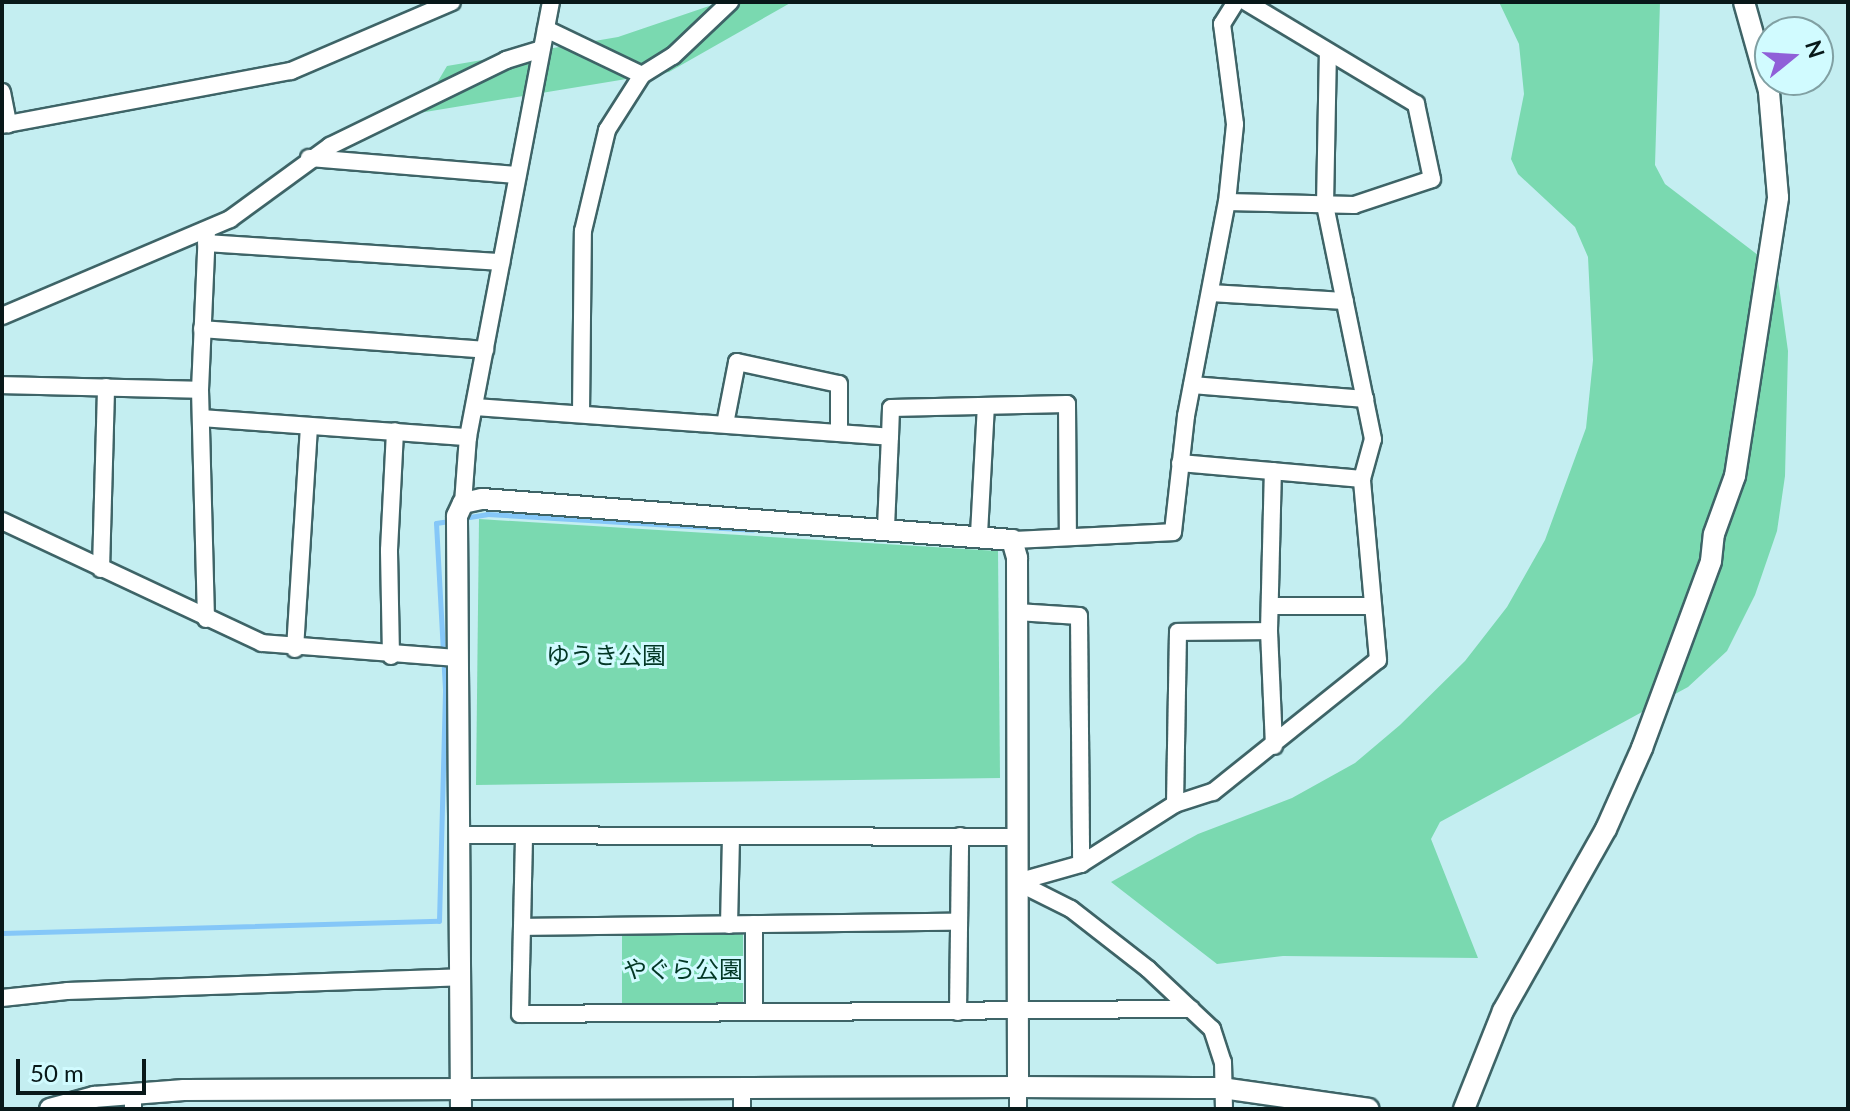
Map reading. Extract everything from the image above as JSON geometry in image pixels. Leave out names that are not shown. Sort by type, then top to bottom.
[{"type":"street","points":[[2,92],[5,125],[291,71],[452,2]]},
{"type":"street","points":[[461,1099],[457,516],[463,503],[468,437],[551,2]]},
{"type":"street","points":[[581,413],[583,231],[607,130],[642,75],[673,56],[730,2]]},
{"type":"street","points":[[463,503],[482,499],[979,534],[1012,540],[1173,532],[1192,385],[1227,202],[1235,124],[1222,24],[1236,2]]},
{"type":"street","points":[[1227,202],[1354,205],[1432,179],[1416,104],[1246,2]]},
{"type":"street","points":[[1464,1109],[1503,1011],[1606,829],[1642,748],[1711,561],[1714,534],[1735,476],[1778,197],[1769,91],[1744,2]]},
{"type":"street","points":[[546,29],[642,75]]},
{"type":"street","points":[[2,316],[206,237],[309,158],[506,60],[541,49]]},
{"type":"street","points":[[1017,882],[1081,864],[1175,804],[1213,792],[1378,660],[1362,479],[1373,439],[1325,205],[1328,52]]},
{"type":"street","points":[[309,158],[517,175]]},
{"type":"street","points":[[206,237],[501,262]]},
{"type":"street","points":[[206,237],[200,390],[206,619]]},
{"type":"street","points":[[1210,293],[1345,301]]},
{"type":"street","points":[[202,329],[485,350]]},
{"type":"street","points":[[725,424],[737,362],[839,384],[839,433]]},
{"type":"street","points":[[2,385],[200,390]]},
{"type":"street","points":[[1192,385],[1365,399]]},
{"type":"street","points":[[101,569],[106,387]]},
{"type":"street","points":[[886,527],[891,408],[1067,404],[1068,537]]},
{"type":"street","points":[[979,534],[986,406]]},
{"type":"street","points":[[475,407],[890,437]]},
{"type":"street","points":[[201,418],[468,437]]},
{"type":"street","points":[[295,649],[309,426]]},
{"type":"street","points":[[391,656],[389,550],[395,431]]},
{"type":"street","points":[[1180,463],[1362,479]]},
{"type":"street","points":[[1273,471],[1269,631],[1274,746]]},
{"type":"street","points":[[2,521],[262,643],[295,649],[458,658]]},
{"type":"street","points":[[1012,540],[1017,558],[1018,1109]]},
{"type":"street","points":[[1270,606],[1373,606]]},
{"type":"street","points":[[1017,612],[1079,616],[1081,864]]},
{"type":"street","points":[[1175,804],[1178,632],[1269,631]]},
{"type":"street","points":[[460,835],[731,839],[1018,837]]},
{"type":"street","points":[[958,1012],[960,836]]},
{"type":"street","points":[[524,838],[520,1014],[1191,1009]]},
{"type":"street","points":[[729,925],[731,839]]},
{"type":"street","points":[[1017,882],[1071,909],[1212,1029],[1223,1062],[1224,1109]]},
{"type":"street","points":[[523,927],[959,922]]},
{"type":"street","points":[[754,924],[754,1012]]},
{"type":"street","points":[[2,998],[67,991],[461,977]]},
{"type":"street","points":[[50,1109],[133,1101],[742,1099],[1018,1087],[1222,1088],[1369,1109]]},
{"type":"green space","points":[[721,2],[792,2],[669,72],[419,113],[447,66],[618,37]]},
{"type":"green space","points":[[1499,2],[1660,2],[1655,165],[1665,184],[1771,265],[1778,279],[1788,351],[1785,476],[1777,531],[1755,595],[1727,651],[1688,687],[1440,822],[1431,839],[1478,958],[1283,956],[1217,964],[1111,882],[1198,834],[1292,798],[1355,763],[1400,725],[1465,661],[1507,607],[1545,540],[1586,428],[1593,360],[1588,257],[1575,227],[1518,174],[1511,159],[1524,94],[1519,44]]},
{"type":"green space","name":"ゆうき公園","points":[[479,519],[998,551],[1000,778],[476,785]]},
{"type":"green space","name":"やぐら公園","points":[[622,932],[743,932],[743,1005],[622,1005]]},
{"type":"waterway","points":[[463,518],[487,514],[753,530]]},
{"type":"waterway","points":[[2,933],[439,921],[445,689],[436,523],[454,520]]}]
